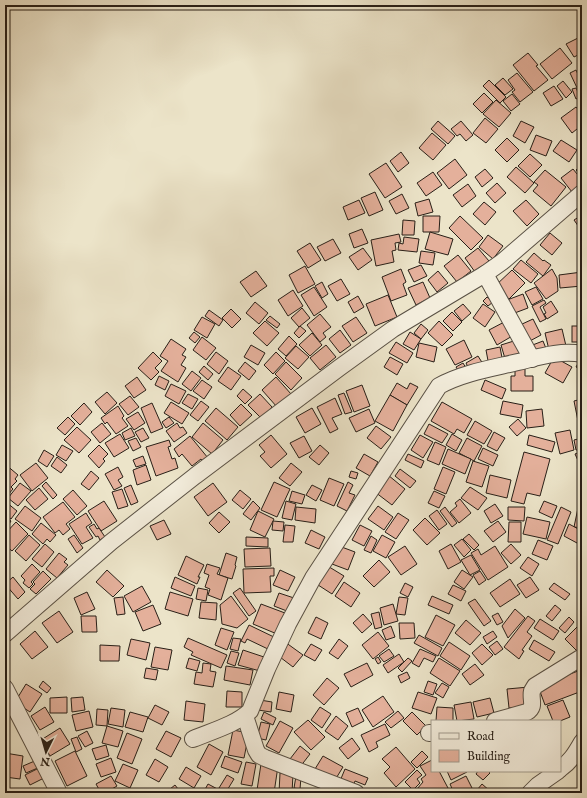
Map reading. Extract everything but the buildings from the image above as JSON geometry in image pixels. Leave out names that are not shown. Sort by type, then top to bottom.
[{"type":"street","points":[[5,634],[111,542],[195,476],[393,329],[485,274],[502,262],[582,193]]},
{"type":"street","points":[[485,274],[532,359]]},
{"type":"street","points":[[193,739],[232,724],[250,711],[267,669],[288,624],[313,578],[439,386],[468,374],[547,355],[562,353],[582,354]]},
{"type":"street","points":[[499,720],[531,710],[533,705],[532,691],[535,686],[582,657]]},
{"type":"street","points":[[5,688],[59,793]]},
{"type":"street","points":[[245,716],[259,755],[356,793]]},
{"type":"street","points":[[561,768],[575,755],[582,742]]},
{"type":"street","points":[[530,793],[538,785],[557,772]]}]
